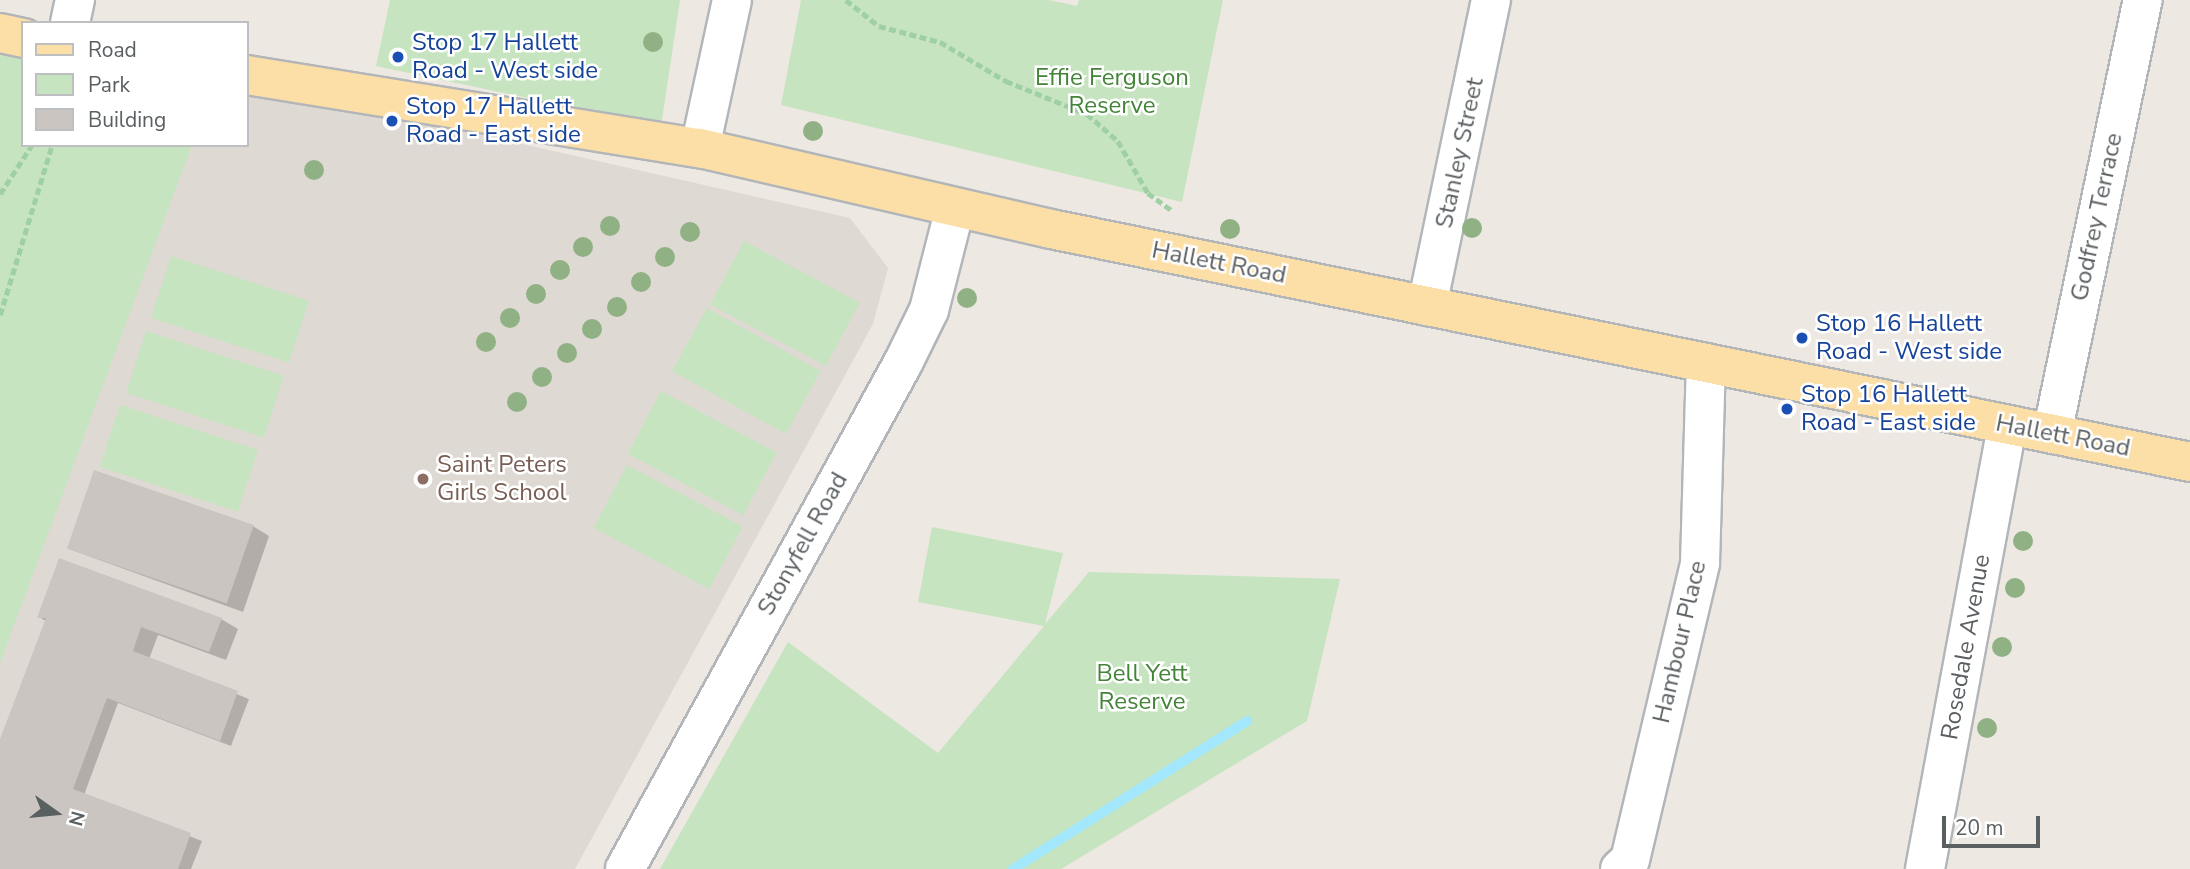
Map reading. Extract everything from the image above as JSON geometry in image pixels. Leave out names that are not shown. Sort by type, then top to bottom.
[{"type":"main road","points":[[0,33],[21,38]]},
{"type":"main road","name":"Hallett Road","points":[[248,75],[700,148],[955,208],[1706,365],[2190,462]]},
{"type":"street","points":[[70,21],[75,0]]},
{"type":"street","points":[[700,148],[732,0]]},
{"type":"street","name":"Stanley Street","points":[[1427,306],[1491,0]]},
{"type":"street","name":"Godfrey Terrace","points":[[2052,434],[2143,0]]},
{"type":"street","name":"Stonyfell Road","points":[[625,869],[903,363],[929,310],[955,208]]},
{"type":"street","name":"Hambour Place","points":[[1619,869],[1630,860],[1700,563],[1706,365]]},
{"type":"street","name":"Rosedale Avenue","points":[[1925,869],[2007,426]]},
{"type":"path","points":[[846,0],[879,26],[940,42],[1006,81],[1087,114],[1118,141],[1148,193],[1173,211]]},
{"type":"path","points":[[0,194],[31,147]]},
{"type":"path","points":[[0,315],[51,147]]},
{"type":"shaded area","name":"Saint Peters Girls School","points":[[248,82],[850,218],[888,268],[873,324],[575,869],[0,869],[0,644],[172,147],[248,147]]},
{"type":"green space","points":[[390,0],[680,0],[661,126],[376,66]]},
{"type":"green space","name":"Effie Ferguson Reserve","points":[[801,0],[1049,0],[1077,6],[1079,0],[1223,0],[1182,202],[781,105]]},
{"type":"green space","points":[[0,45],[21,49],[21,147],[191,147],[0,663]]},
{"type":"green space","points":[[744,241],[860,303],[826,366],[710,305]]},
{"type":"green space","points":[[171,256],[309,301],[289,363],[151,318]]},
{"type":"green space","points":[[707,308],[821,371],[786,434],[672,371]]},
{"type":"green space","points":[[146,331],[284,376],[264,438],[126,393]]},
{"type":"green space","points":[[661,391],[777,453],[743,515],[628,454]]},
{"type":"green space","points":[[120,405],[258,450],[238,512],[100,467]]},
{"type":"green space","points":[[627,465],[743,527],[709,589],[594,528]]},
{"type":"green space","name":"Bell Yett Reserve","points":[[932,527],[1063,553],[1045,624],[1089,572],[1340,579],[1307,721],[1061,869],[660,869],[788,642],[938,753],[1044,626],[918,602]]},
{"type":"building","points":[[94,470],[254,525],[227,603],[67,548]]},
{"type":"building","points":[[59,558],[222,618],[209,652],[141,627],[133,651],[238,691],[220,741],[107,698],[73,789],[191,833],[178,869],[0,869],[0,739],[46,618],[37,618]]},
{"type":"waterway","points":[[1013,869],[1247,721]]},
{"type":"place","name":"Stop 17 Hallett Road - West side","points":[[398,57]]},
{"type":"place","name":"Stop 17 Hallett Road - East side","points":[[392,121]]},
{"type":"place","name":"Stop 16 Hallett Road - West side","points":[[1802,338]]},
{"type":"place","name":"Stop 16 Hallett Road - East side","points":[[1787,409]]},
{"type":"place","name":"Saint Peters Girls School","points":[[423,479]]}]
